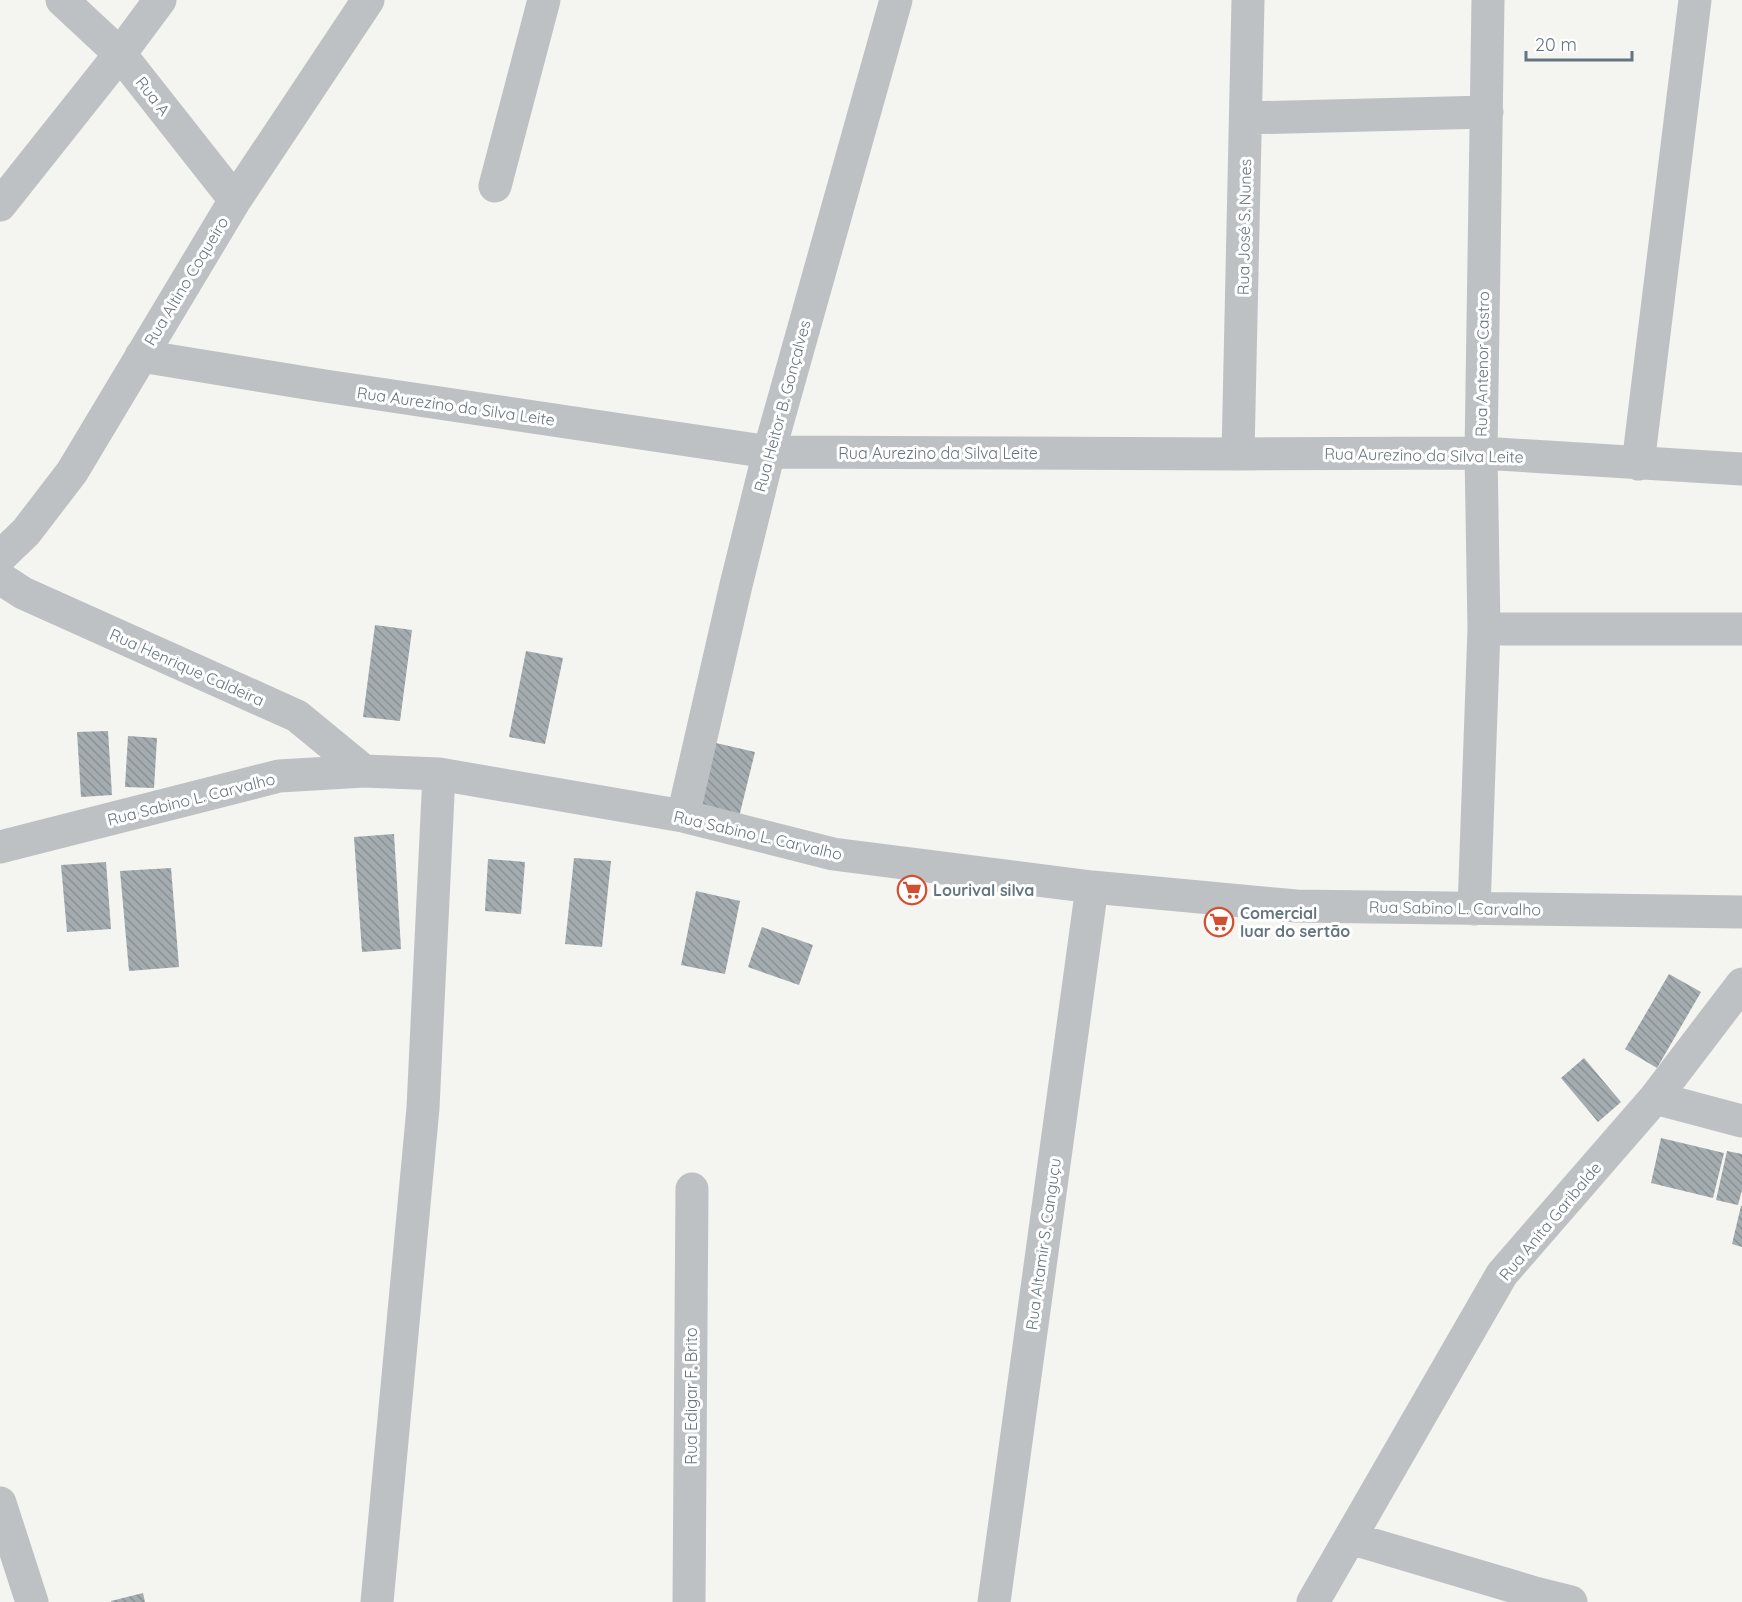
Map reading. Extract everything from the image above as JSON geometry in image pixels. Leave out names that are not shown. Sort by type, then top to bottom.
[{"type":"street","name":"Rua A","points":[[62,0],[120,54],[235,200]]},
{"type":"street","points":[[0,205],[160,0]]},
{"type":"street","name":"Rua Altino Coqueiro","points":[[0,557],[26,532],[72,472],[235,200],[368,0]]},
{"type":"street","points":[[495,186],[544,0]]},
{"type":"street","name":"Rua Heitor B. Gonçalves","points":[[683,816],[769,452],[896,0]]},
{"type":"street","name":"Rua José S. Nunes","points":[[1238,454],[1248,0]]},
{"type":"street","name":"Rua Antenor Castro","points":[[1474,909],[1484,629],[1481,453],[1488,0]]},
{"type":"street","points":[[1638,464],[1695,0]]},
{"type":"street","points":[[1246,118],[1487,112]]},
{"type":"street","name":"Rua Aurezino da Silva Leite","points":[[141,356],[325,386],[769,452],[1481,453],[1742,469]]},
{"type":"street","name":"Rua Henrique Caldeira","points":[[0,578],[23,593],[297,716],[364,771]]},
{"type":"street","points":[[1484,629],[1742,629]]},
{"type":"street","name":"Rua Sabino L. Carvalho","points":[[0,847],[279,776],[364,771],[439,774],[683,816],[833,854],[1092,887],[1296,906],[1742,912]]},
{"type":"street","points":[[377,1602],[423,1108],[439,774]]},
{"type":"street","name":"Rua Altamir S. Canguçu","points":[[994,1602],[1092,887]]},
{"type":"street","name":"Rua Anita Garibalde","points":[[1313,1602],[1503,1274],[1655,1098],[1742,984]]},
{"type":"street","points":[[1655,1098],[1742,1121]]},
{"type":"street","name":"Rua Edigar F. Brito","points":[[689,1602],[692,1190]]},
{"type":"street","points":[[0,1503],[32,1602]]},
{"type":"street","points":[[1350,1538],[1571,1602]]},
{"type":"building","points":[[375,625],[412,630],[400,721],[363,717]]},
{"type":"building","points":[[526,651],[563,658],[545,744],[509,737]]},
{"type":"building","points":[[108,731],[112,795],[81,797],[77,732]]},
{"type":"building","points":[[128,736],[157,738],[154,788],[125,787]]},
{"type":"building","points":[[716,743],[755,752],[739,817],[700,808]]},
{"type":"building","points":[[394,834],[401,949],[362,952],[354,837]]},
{"type":"building","points":[[574,858],[611,861],[602,947],[565,944]]},
{"type":"building","points":[[488,859],[525,862],[521,914],[485,911]]},
{"type":"building","points":[[106,862],[111,929],[67,932],[61,865]]},
{"type":"building","points":[[171,868],[179,967],[129,971],[120,871]]},
{"type":"building","points":[[696,891],[740,901],[725,974],[681,965]]},
{"type":"building","points":[[762,927],[813,945],[799,985],[748,967]]},
{"type":"building","points":[[1669,974],[1701,992],[1657,1068],[1625,1049]]},
{"type":"building","points":[[1584,1058],[1621,1102],[1598,1122],[1561,1078]]},
{"type":"building","points":[[1661,1138],[1724,1153],[1713,1198],[1651,1183]]},
{"type":"building","points":[[1727,1151],[1742,1154],[1742,1190],[1738,1205],[1716,1200]]},
{"type":"building","points":[[1742,1206],[1742,1247],[1732,1244]]},
{"type":"building","points":[[143,1593],[145,1602],[111,1602],[111,1601]]},
{"type":"place","name":"Lourival silva","points":[[912,890]]},
{"type":"place","name":"Comercial luar do sertão","points":[[1219,922]]}]
